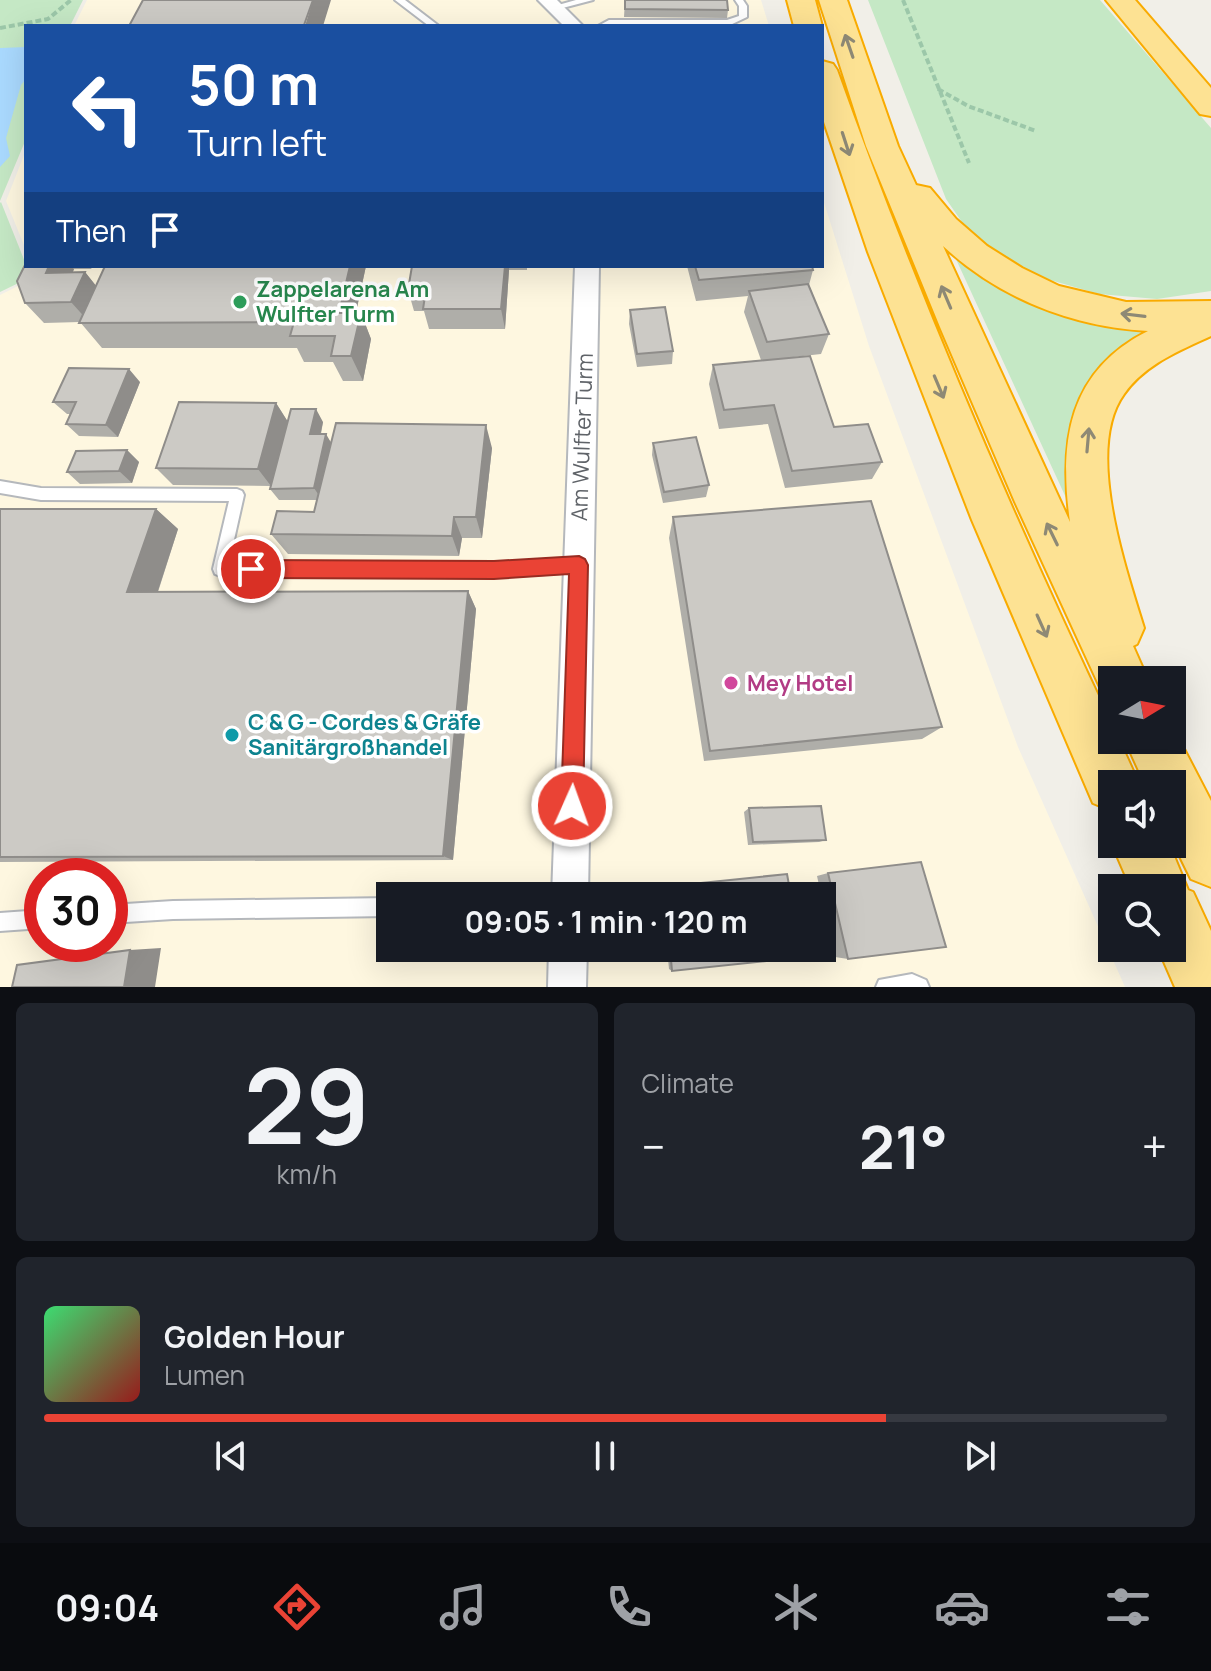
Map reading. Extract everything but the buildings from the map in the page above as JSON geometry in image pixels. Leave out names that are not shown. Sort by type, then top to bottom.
[{"type":"highway","points":[[801,0],[807,24]]},
{"type":"highway","points":[[833,0],[882,146],[1017,458],[1116,666]]},
{"type":"highway","points":[[1120,0],[1211,107]]},
{"type":"highway","points":[[824,76],[909,316],[985,498],[1106,770]]},
{"type":"highway","points":[[882,146],[934,219],[957,244],[987,268],[1024,288],[1106,312],[1211,318]]},
{"type":"highway","points":[[1130,666],[1084,484],[1089,427],[1107,386],[1133,359],[1211,318]]},
{"type":"highway","points":[[1158,754],[1211,859]]},
{"type":"highway","points":[[1186,943],[1206,987]]},
{"type":"street","points":[[551,3],[572,24]]},
{"type":"street","name":"Am Wulfter Turm","points":[[570,882],[587,268]]},
{"type":"street","points":[[567,987],[568,962]]},
{"type":"lane","points":[[399,0],[432,24]]},
{"type":"lane","points":[[551,3],[589,0]]},
{"type":"lane","points":[[607,24],[728,23],[743,17],[743,6],[739,0]]},
{"type":"lane","points":[[0,487],[41,494],[237,495],[220,569],[494,570],[579,565]]},
{"type":"lane","points":[[128,913],[376,907]]},
{"type":"lane","points":[[0,922],[24,920]]},
{"type":"lane","points":[[886,987],[912,984],[919,987]]},
{"type":"path","points":[[46,24],[71,0]]},
{"type":"path","points":[[903,0],[969,163]]},
{"type":"path","points":[[0,28],[24,26]]},
{"type":"path","points":[[937,89],[968,106],[1036,131]]},
{"type":"shaded area","points":[[87,0],[761,0],[768,24],[75,24]]},
{"type":"shaded area","points":[[24,155],[24,245],[6,201]]},
{"type":"shaded area","points":[[824,202],[869,346],[1018,747],[1098,926],[1098,962],[1114,962],[1125,987],[0,987],[0,295],[36,277],[33,268],[824,268]]},
{"type":"green space","points":[[0,0],[83,0],[71,24],[24,24],[24,144],[0,201]]},
{"type":"green space","points":[[868,0],[1100,0],[1211,128],[1211,291],[1157,299],[1099,294],[1050,280],[1010,262],[971,235],[946,199]]},
{"type":"green space","points":[[0,203],[24,260],[24,268],[27,268],[31,277],[0,292]]},
{"type":"green space","points":[[949,244],[984,273],[1189,323],[1074,425],[1067,500]]},
{"type":"water","points":[[24,47],[24,81],[6,138],[10,156],[0,167],[0,48]]},
{"type":"place","name":"Zappelarena Am Wulfter Turm","points":[[240,302]]},
{"type":"place","name":"Mey Hotel","points":[[731,683]]},
{"type":"place","name":"C & G - Cordes & Gräfe Sanitärgroßhandel","points":[[232,735]]},
{"type":"route","points":[[251,569],[494,570],[579,565],[572,806]]}]
